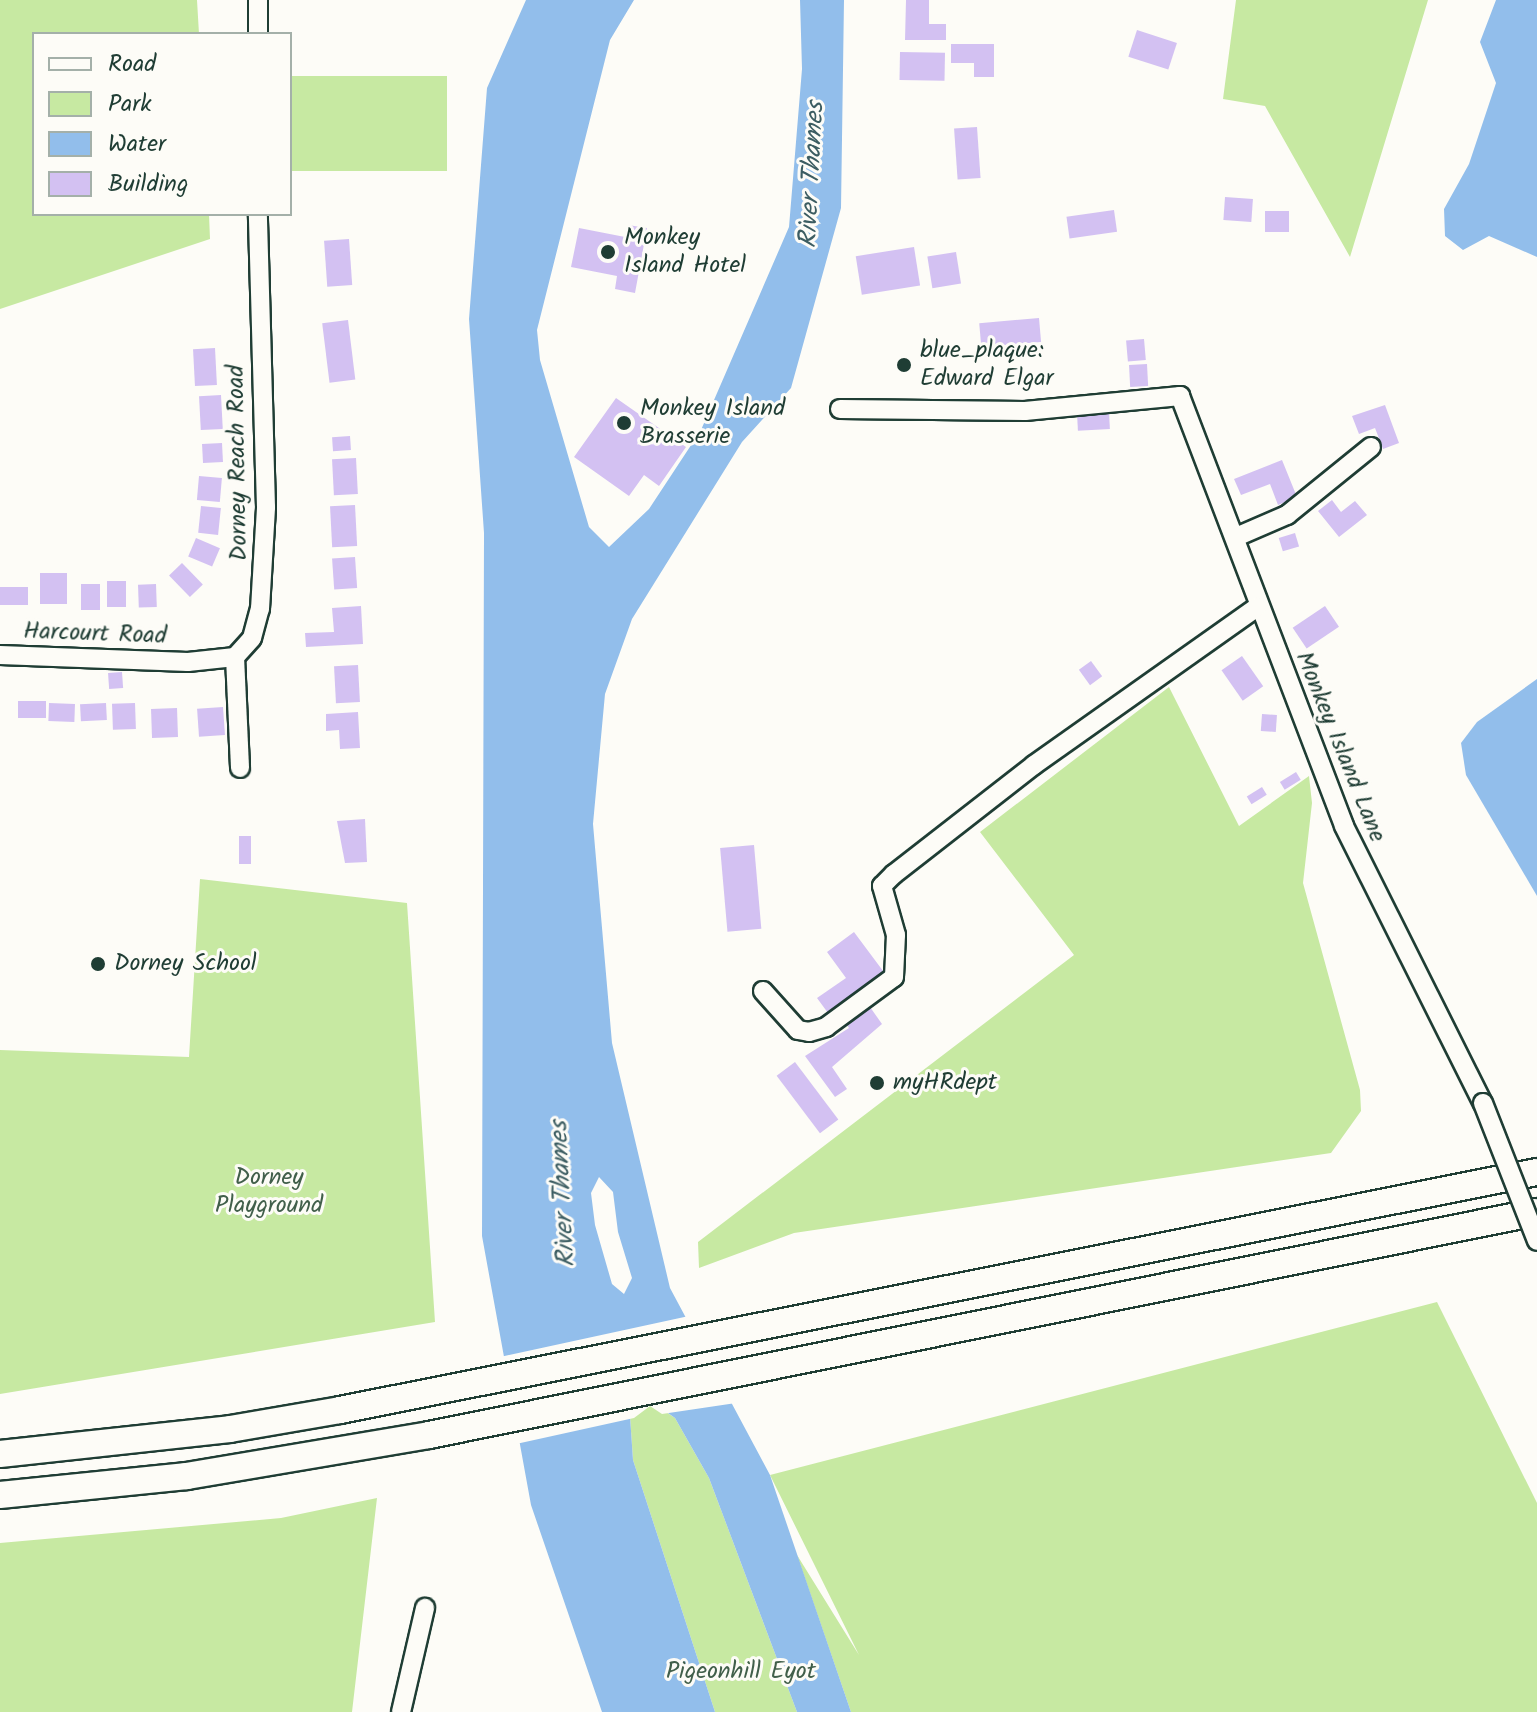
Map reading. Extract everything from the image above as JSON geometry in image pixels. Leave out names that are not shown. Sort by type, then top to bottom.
[{"type":"highway","points":[[0,1454],[230,1429],[421,1395],[1537,1172]]},
{"type":"highway","points":[[0,1495],[187,1476],[429,1435],[1537,1212]]},
{"type":"street","points":[[258,0],[258,32]]},
{"type":"street","name":"Dorney Reach Road","points":[[235,657],[252,638],[263,577],[266,507],[258,216]]},
{"type":"street","name":"Monkey Island Lane","points":[[840,409],[1025,411],[1180,396],[1236,537],[1257,607],[1344,826],[1483,1103],[1537,1241]]},
{"type":"street","points":[[1236,537],[1287,515],[1371,447]]},
{"type":"street","points":[[763,991],[798,1030],[809,1032],[826,1027],[894,977],[896,935],[882,886],[1034,765],[1257,607]]},
{"type":"street","name":"Harcourt Road","points":[[0,655],[188,662],[235,657]]},
{"type":"street","points":[[235,657],[240,768]]},
{"type":"street","points":[[401,1712],[425,1608]]},
{"type":"green space","points":[[0,0],[197,0],[199,32],[32,32],[32,216],[209,216],[210,239],[0,309]]},
{"type":"green space","points":[[1236,0],[1428,0],[1350,257],[1265,106],[1223,99]]},
{"type":"green space","points":[[292,76],[447,76],[447,171],[292,171]]},
{"type":"green space","points":[[1169,687],[1239,826],[1309,776],[1312,803],[1303,883],[1360,1090],[1361,1111],[1331,1153],[794,1233],[699,1268],[698,1242],[1074,955],[980,832]]},
{"type":"green space","name":"Dorney Playground","points":[[200,879],[407,903],[435,1322],[0,1394],[0,1050],[189,1057]]},
{"type":"green space","points":[[1437,1302],[1537,1503],[1537,1712],[851,1712],[797,1555],[859,1655],[770,1475]]},
{"type":"green space","name":"Pigeonhill Eyot","points":[[650,1401],[675,1418],[709,1478],[797,1712],[715,1712],[633,1460],[630,1416]]},
{"type":"green space","points":[[377,1498],[352,1712],[0,1712],[0,1543],[281,1518]]},
{"type":"water","name":"River Thames","points":[[526,0],[634,0],[610,40],[537,330],[540,360],[589,527],[609,547],[649,509],[701,430],[789,227],[802,69],[800,0],[844,0],[841,208],[791,388],[742,442],[632,619],[605,694],[593,824],[612,1043],[670,1288],[770,1475],[851,1712],[797,1712],[709,1478],[675,1418],[651,1401],[630,1416],[633,1460],[715,1712],[602,1712],[531,1505],[482,1236],[484,533],[469,319],[487,88]],"holes":[[[599,1177],[613,1192],[618,1232],[632,1278],[624,1294],[612,1284],[595,1225],[591,1193]]]},
{"type":"water","points":[[1496,0],[1537,0],[1537,257],[1489,236],[1463,250],[1445,236],[1444,209],[1469,164],[1496,83],[1480,42]]},
{"type":"water","points":[[1537,679],[1537,896],[1466,775],[1461,743],[1477,722]]},
{"type":"pier","points":[[689,1316],[736,1403],[662,1414],[650,1406],[634,1418],[516,1444],[500,1357]]},
{"type":"building","points":[[906,0],[929,0],[929,24],[946,24],[946,40],[905,40]]},
{"type":"building","points":[[1137,30],[1177,43],[1168,70],[1128,57]]},
{"type":"building","points":[[951,44],[994,44],[994,77],[974,77],[974,63],[951,63]]},
{"type":"building","points":[[900,52],[945,53],[945,81],[900,80]]},
{"type":"building","points":[[977,127],[981,178],[958,179],[954,129]]},
{"type":"building","points":[[1225,197],[1253,199],[1251,222],[1223,220]]},
{"type":"building","points":[[1114,210],[1117,232],[1070,238],[1066,217]]},
{"type":"building","points":[[1265,211],[1289,211],[1289,232],[1265,232]]},
{"type":"building","name":"Monkey Island Hotel","points":[[628,225],[647,228],[635,293],[615,289],[617,276],[571,267],[579,228],[625,237]]},
{"type":"building","points":[[349,239],[352,285],[327,287],[324,241]]},
{"type":"building","points":[[914,247],[920,286],[862,295],[856,256]]},
{"type":"building","points":[[956,252],[961,284],[932,288],[927,257]]},
{"type":"building","points":[[1039,318],[1041,342],[981,347],[979,323]]},
{"type":"building","points":[[348,320],[355,380],[330,383],[322,323]]},
{"type":"building","points":[[1144,339],[1146,360],[1128,361],[1126,341]]},
{"type":"building","points":[[215,348],[217,385],[195,386],[193,349]]},
{"type":"building","points":[[1147,364],[1148,386],[1130,387],[1129,365]]},
{"type":"building","points":[[221,395],[223,429],[201,430],[199,396]]},
{"type":"building","name":"Monkey Island Brasserie","points":[[616,398],[686,447],[659,486],[644,475],[629,496],[574,457]]},
{"type":"building","points":[[1385,405],[1399,443],[1383,449],[1375,428],[1359,434],[1352,416]]},
{"type":"building","points":[[1109,412],[1110,429],[1078,431],[1077,414]]},
{"type":"building","points":[[350,436],[351,450],[333,451],[332,437]]},
{"type":"building","points":[[222,443],[223,462],[203,463],[202,444]]},
{"type":"building","points":[[356,458],[358,494],[334,495],[332,459]]},
{"type":"building","points":[[1282,460],[1297,497],[1278,505],[1270,484],[1241,495],[1234,479]]},
{"type":"building","points":[[199,476],[222,478],[220,502],[197,500]]},
{"type":"building","points":[[1332,500],[1341,512],[1355,501],[1367,515],[1339,537],[1318,511]]},
{"type":"building","points":[[355,505],[357,546],[332,547],[330,506]]},
{"type":"building","points":[[201,506],[221,508],[218,535],[198,533]]},
{"type":"building","points":[[1295,533],[1299,546],[1283,551],[1279,538]]},
{"type":"building","points":[[196,538],[220,548],[212,567],[188,556]]},
{"type":"building","points":[[355,557],[357,588],[334,590],[332,559]]},
{"type":"building","points":[[182,563],[203,585],[190,597],[169,576]]},
{"type":"building","points":[[40,573],[67,573],[67,604],[40,604]]},
{"type":"building","points":[[107,581],[126,581],[126,607],[107,607]]},
{"type":"building","points":[[81,584],[100,584],[100,610],[81,610]]},
{"type":"building","points":[[156,584],[157,607],[139,608],[138,585]]},
{"type":"building","points":[[0,587],[28,587],[28,605],[0,605]]},
{"type":"building","points":[[361,606],[363,644],[306,647],[305,633],[334,632],[332,608]]},
{"type":"building","points":[[1325,606],[1339,627],[1307,649],[1293,628]]},
{"type":"building","points":[[1242,656],[1263,686],[1243,701],[1222,670]]},
{"type":"building","points":[[1091,661],[1102,676],[1090,685],[1079,670]]},
{"type":"building","points":[[358,665],[360,702],[336,703],[334,666]]},
{"type":"building","points":[[122,672],[123,688],[109,689],[108,673]]},
{"type":"building","points":[[18,701],[46,701],[46,718],[18,718]]},
{"type":"building","points":[[49,703],[75,704],[74,722],[48,721]]},
{"type":"building","points":[[106,703],[107,720],[81,721],[80,704]]},
{"type":"building","points":[[135,703],[136,729],[113,730],[112,704]]},
{"type":"building","points":[[223,707],[225,735],[199,737],[197,709]]},
{"type":"building","points":[[177,708],[178,737],[152,738],[151,709]]},
{"type":"building","points":[[358,712],[360,748],[340,749],[339,730],[326,731],[326,714]]},
{"type":"building","points":[[1262,714],[1277,715],[1276,732],[1261,731]]},
{"type":"building","points":[[1296,772],[1301,780],[1285,790],[1280,782]]},
{"type":"building","points":[[1262,787],[1267,795],[1252,804],[1247,797]]},
{"type":"building","points":[[365,819],[367,862],[345,863],[337,821]]},
{"type":"building","points":[[239,836],[251,836],[251,864],[239,864]]},
{"type":"building","points":[[754,845],[761,929],[727,932],[720,848]]},
{"type":"building","points":[[854,932],[889,979],[828,1013],[817,998],[846,978],[827,952]]},
{"type":"building","points":[[870,1007],[882,1024],[832,1067],[847,1089],[835,1097],[805,1056],[849,1028],[846,1024]]},
{"type":"building","points":[[795,1062],[838,1120],[820,1133],[777,1076]]},
{"type":"place","name":"Monkey Island Hotel","points":[[608,252]]},
{"type":"place","name":"blue_plaque: Edward Elgar","points":[[904,365]]},
{"type":"place","name":"Monkey Island Brasserie","points":[[624,423]]},
{"type":"place","name":"Dorney School","points":[[98,964]]},
{"type":"place","name":"myHRdept","points":[[877,1083]]}]
